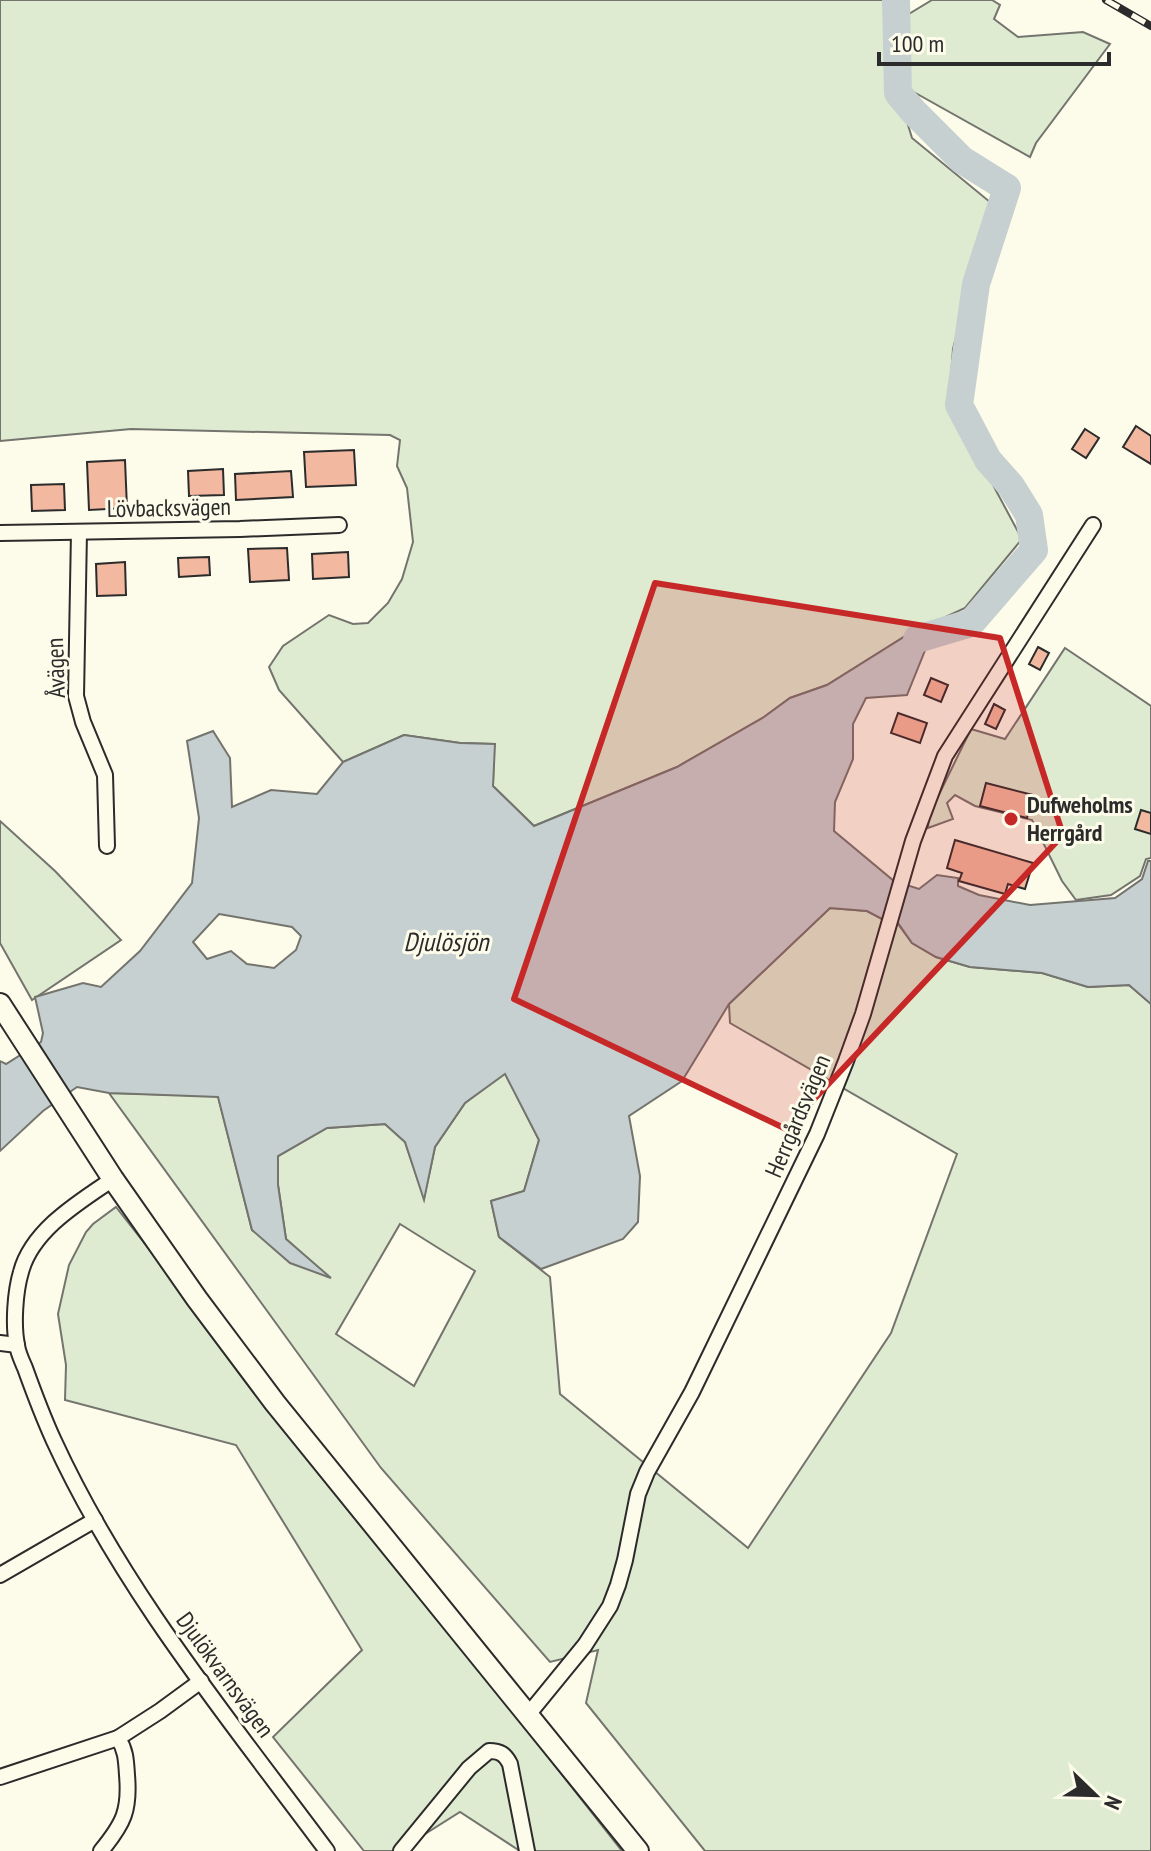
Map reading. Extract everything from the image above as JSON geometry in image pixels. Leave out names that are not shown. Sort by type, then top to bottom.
[{"type":"main road","points":[[0,1004],[113,1179],[275,1403],[638,1851]]},
{"type":"street","name":"Lövbacksvägen","points":[[0,533],[339,525]]},
{"type":"street","name":"Herrgårdsvägen","points":[[527,1716],[585,1645],[610,1606],[625,1560],[638,1494],[647,1472],[692,1392],[817,1134],[855,1037],[922,814],[945,756],[1093,525]]},
{"type":"street","name":"Åvägen","points":[[79,532],[76,696],[105,775],[107,846]]},
{"type":"street","name":"Djulökvarnsvägen","points":[[113,1179],[55,1223],[27,1258],[21,1272],[16,1306],[17,1345],[39,1410],[66,1467],[142,1599],[327,1851]]},
{"type":"street","points":[[0,1343],[17,1345]]},
{"type":"street","points":[[0,1575],[95,1520]]},
{"type":"street","points":[[0,1777],[118,1738],[201,1681]]},
{"type":"street","points":[[101,1851],[123,1820],[129,1799],[125,1749],[118,1738]]},
{"type":"street","points":[[401,1851],[469,1768],[482,1755],[492,1751],[506,1755],[510,1764],[527,1851]]},
{"type":"highlighted area","points":[[655,583],[1000,638],[1063,835],[786,1129],[514,999]]},
{"type":"green space","points":[[0,0],[893,0],[890,17],[895,82],[912,138],[990,202],[953,349],[949,403],[1022,539],[965,608],[907,635],[827,685],[790,698],[764,717],[677,767],[534,826],[493,786],[494,744],[404,735],[343,762],[279,690],[269,667],[283,646],[329,615],[353,624],[368,623],[388,603],[402,579],[413,542],[407,488],[397,466],[400,440],[390,435],[131,429],[0,441]]},
{"type":"green space","points":[[932,0],[992,0],[1000,5],[994,19],[1018,37],[1083,32],[1110,44],[1036,143],[1030,157],[903,86],[899,20]]},
{"type":"green space","points":[[1065,648],[1151,706],[1151,858],[1146,859],[1140,876],[1111,895],[1076,900],[1062,881],[1032,820],[975,806],[955,795],[947,803],[953,819],[928,828],[929,815],[971,729],[1005,739]]},
{"type":"green space","points":[[0,821],[55,871],[121,940],[32,1000],[0,943]]},
{"type":"green space","points":[[830,908],[867,911],[898,924],[912,943],[936,957],[970,967],[1042,973],[1088,987],[1129,985],[1151,1004],[1151,1851],[705,1851],[586,1703],[598,1650],[550,1662],[381,1468],[109,1093],[218,1096],[252,1230],[328,1277],[286,1239],[277,1157],[327,1128],[385,1124],[405,1142],[424,1198],[435,1147],[465,1103],[505,1073],[539,1140],[524,1191],[491,1201],[499,1237],[550,1277],[560,1394],[748,1548],[891,1333],[957,1154],[730,1023],[729,1004]],"holes":[[[400,1224],[475,1271],[414,1386],[336,1334]]]},
{"type":"green space","points":[[116,1207],[622,1851],[520,1851],[460,1812],[398,1851],[364,1851],[273,1737],[362,1650],[236,1445],[65,1400],[66,1365],[58,1314],[69,1265],[86,1232]]},
{"type":"water","name":"Djulösjön","points":[[907,635],[926,648],[907,695],[866,698],[853,724],[853,759],[835,802],[834,831],[894,881],[919,889],[937,875],[958,878],[958,886],[979,895],[1030,905],[1115,898],[1142,879],[1148,861],[1151,861],[1151,1004],[1129,985],[1088,987],[1042,973],[970,967],[936,957],[912,943],[898,923],[867,911],[830,908],[729,1004],[682,1081],[629,1116],[640,1176],[638,1222],[623,1239],[541,1269],[499,1237],[491,1201],[524,1191],[539,1140],[505,1074],[465,1103],[435,1147],[424,1200],[405,1142],[385,1124],[327,1128],[278,1156],[278,1185],[286,1239],[331,1278],[290,1263],[252,1230],[218,1097],[109,1093],[77,1087],[43,1111],[0,1151],[0,1061],[6,1064],[41,1042],[43,1033],[35,997],[83,983],[101,987],[140,951],[192,883],[199,818],[187,741],[213,731],[230,758],[232,807],[271,790],[317,794],[343,762],[404,735],[460,743],[495,744],[493,786],[534,826],[677,767],[764,717],[790,698],[827,685]],"holes":[[[219,914],[292,927],[301,936],[296,950],[274,968],[247,964],[231,951],[207,959],[193,942]]]},
{"type":"building","points":[[1136,426],[1151,436],[1151,464],[1123,447]]},
{"type":"building","points":[[1085,429],[1099,438],[1086,458],[1072,449]]},
{"type":"building","points":[[354,450],[356,485],[306,487],[304,452]]},
{"type":"building","points":[[125,460],[127,508],[89,510],[87,462]]},
{"type":"building","points":[[223,469],[224,495],[189,496],[188,471]]},
{"type":"building","points":[[291,471],[293,497],[236,500],[235,474]]},
{"type":"building","points":[[64,484],[65,510],[32,511],[31,485]]},
{"type":"building","points":[[287,548],[289,580],[250,582],[248,549]]},
{"type":"building","points":[[348,552],[349,577],[313,579],[312,554]]},
{"type":"building","points":[[209,557],[210,575],[179,577],[178,558]]},
{"type":"building","points":[[125,562],[126,595],[97,596],[96,564]]},
{"type":"building","points":[[1038,647],[1049,653],[1040,670],[1029,664]]},
{"type":"building","points":[[931,678],[948,685],[941,702],[924,695]]},
{"type":"building","points":[[994,704],[1005,710],[996,729],[985,724]]},
{"type":"building","points":[[898,713],[927,723],[920,743],[891,733]]},
{"type":"building","points":[[986,783],[1033,795],[1027,818],[980,806]]},
{"type":"building","points":[[1141,810],[1151,813],[1151,834],[1135,829]]},
{"type":"building","points":[[955,840],[1033,863],[1025,889],[1008,884],[1005,894],[959,881],[962,873],[947,868]]},
{"type":"waterway","points":[[896,0],[898,93],[962,160],[1007,188],[976,284],[959,405],[988,460],[1011,486],[1029,515],[1034,550],[971,623],[917,639]]},
{"type":"railway","points":[[1106,0],[1151,26]]},
{"type":"place","name":"Dufweholms Herrgård","points":[[1011,819]]}]
